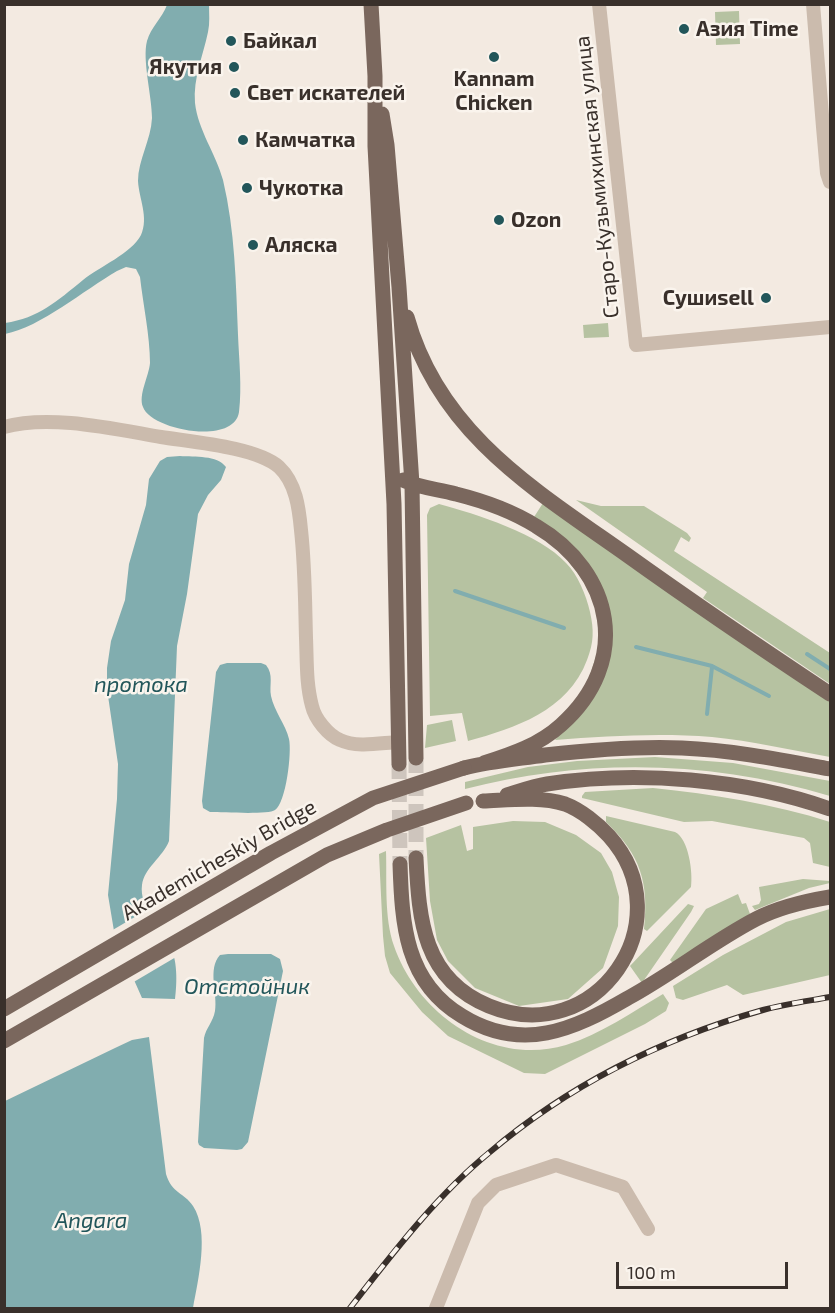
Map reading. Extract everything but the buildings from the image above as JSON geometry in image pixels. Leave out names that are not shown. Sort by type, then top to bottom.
[{"type":"main road","points":[[371,4],[375,76],[375,146],[393,469],[399,764]]},
{"type":"main road","points":[[375,76],[387,145],[412,484],[416,758]]},
{"type":"main road","points":[[399,287],[415,343],[430,375],[457,416],[487,450],[551,503],[693,603],[831,694]]},
{"type":"main road","points":[[393,469],[401,479],[412,484],[484,502],[536,526],[560,542],[581,563],[594,584],[602,604],[605,621],[605,648],[598,672],[583,699],[554,732],[531,746],[484,763]]},
{"type":"main road","points":[[412,503],[416,496],[424,492],[454,493]]},
{"type":"main road","points":[[484,763],[627,748],[682,748],[748,755],[831,770]]},
{"type":"main road","name":"Akademicheskiy Bridge","points":[[4,1009],[271,853],[373,798],[484,763]]},
{"type":"main road","points":[[483,801],[546,784],[649,778],[756,789],[831,808]]},
{"type":"main road","points":[[4,1041],[327,855],[387,830],[466,803],[518,799],[566,804],[602,827],[626,858],[635,885],[637,914],[634,936],[620,967],[594,994],[578,1005],[545,1015],[528,1015],[497,1009],[465,993],[446,976],[435,960],[427,944],[419,906],[416,858]]},
{"type":"main road","points":[[400,864],[404,930],[414,962],[426,983],[441,1000],[470,1021],[489,1029],[521,1035],[555,1032],[597,1017],[758,918],[804,901],[831,897]]},
{"type":"street","name":"Старо-Кузьмихинская улица","points":[[599,4],[636,345],[831,327]]},
{"type":"street","points":[[813,4],[827,172],[831,182]]},
{"type":"street","points":[[4,427],[21,423],[53,422],[138,433],[239,450],[263,458],[279,467],[292,485],[299,505],[303,550],[307,679],[312,708],[325,729],[340,740],[362,744],[398,742]]},
{"type":"street","points":[[436,1308],[478,1203],[496,1185],[556,1165],[623,1187],[648,1229]]},
{"type":"green space","points":[[739,11],[740,44],[716,45],[715,12]]},
{"type":"green space","points":[[608,323],[609,337],[584,338],[583,325]]},
{"type":"green space","points":[[576,500],[601,506],[644,506],[687,533],[691,538],[689,542],[681,537],[674,551],[830,653],[830,684],[703,598],[707,592]]},
{"type":"green space","points":[[543,503],[830,701],[830,757],[712,737],[672,735],[555,740],[579,711],[609,614],[534,517]]},
{"type":"green space","points":[[439,504],[507,526],[555,553],[578,579],[590,612],[592,625],[593,636],[587,660],[578,678],[567,692],[538,715],[504,730],[468,741],[462,713],[430,716],[427,515],[430,508]]},
{"type":"green space","points":[[452,720],[456,741],[425,748],[427,725]]},
{"type":"green space","points":[[655,757],[733,763],[830,781],[830,796],[740,775],[648,767],[556,772],[465,789],[465,782],[528,767],[577,761]]},
{"type":"green space","points":[[653,788],[743,801],[830,822],[830,867],[813,863],[810,843],[804,838],[712,821],[684,822],[582,798],[585,792]]},
{"type":"green space","points":[[606,816],[675,832],[687,849],[691,865],[691,887],[647,931],[644,929],[645,898],[640,871],[627,846],[606,822]]},
{"type":"green space","points":[[513,821],[545,822],[576,835],[601,853],[612,872],[619,897],[618,926],[603,968],[568,999],[519,1006],[475,988],[448,961],[437,940],[430,901],[426,838],[461,825],[467,851],[473,849],[473,827]]},
{"type":"green space","points":[[386,851],[387,911],[394,946],[405,971],[421,994],[462,1030],[486,1042],[512,1049],[539,1050],[566,1045],[592,1035],[663,994],[669,1003],[666,1011],[645,1024],[545,1074],[524,1073],[448,1036],[422,1012],[390,973],[383,936],[379,854]]},
{"type":"green space","points":[[803,879],[830,881],[830,883],[809,888],[755,910],[752,906],[759,904],[761,900],[759,887]]},
{"type":"green space","points":[[738,894],[742,904],[746,903],[750,914],[673,963],[670,960],[706,909]]},
{"type":"green space","points":[[688,904],[694,906],[691,912],[642,983],[630,966]]},
{"type":"green space","points":[[830,909],[830,975],[743,995],[727,985],[683,1000],[676,998],[673,986],[723,955],[786,922]]},
{"type":"water","points":[[167,5],[209,5],[209,29],[197,76],[195,103],[200,123],[223,180],[236,277],[240,373],[239,412],[234,422],[223,429],[209,431],[176,428],[149,415],[143,407],[142,397],[150,353],[140,277],[136,269],[126,267],[117,271],[48,316],[5,334],[5,323],[17,321],[47,308],[90,275],[123,254],[137,242],[141,235],[144,215],[138,181],[152,118],[146,49],[149,36]]},
{"type":"water","name":"протока","points":[[167,457],[217,460],[226,467],[221,480],[208,495],[198,514],[177,646],[169,841],[146,873],[142,885],[147,908],[172,950],[176,979],[175,999],[142,998],[115,937],[108,895],[118,764],[107,689],[107,668],[111,641],[125,600],[129,564],[146,505],[149,479],[160,461]]},
{"type":"water","points":[[261,663],[266,665],[270,673],[273,702],[290,745],[289,765],[282,798],[279,805],[271,812],[210,812],[203,808],[216,672],[220,665]]},
{"type":"water","name":"Отстойник","points":[[271,954],[280,959],[283,971],[248,1142],[242,1149],[237,1150],[204,1148],[198,1142],[204,1038],[213,1018],[216,1004],[214,967],[220,955]]},
{"type":"water","name":"Angara","points":[[149,1037],[166,1174],[171,1185],[193,1206],[201,1229],[200,1270],[193,1308],[5,1308],[5,1101],[132,1040]]},
{"type":"pier","points":[[150,908],[173,944],[176,957],[132,983],[111,931]]},
{"type":"waterway","points":[[455,591],[564,628]]},
{"type":"waterway","points":[[636,647],[712,666],[769,696]]},
{"type":"waterway","points":[[807,654],[830,669]]},
{"type":"waterway","points":[[707,714],[712,667]]},
{"type":"tunnel","points":[[416,758],[416,858]]},
{"type":"tunnel","points":[[399,764],[400,864]]},
{"type":"railway","points":[[350,1308],[416,1226],[451,1187],[490,1152],[552,1105],[619,1066],[726,1021],[788,1004],[830,997]]},
{"type":"place","name":"Азия Time","points":[[684,29]]},
{"type":"place","name":"Байкал","points":[[231,41]]},
{"type":"place","name":"Kannam Chicken","points":[[494,57]]},
{"type":"place","name":"Якутия","points":[[234,67]]},
{"type":"place","name":"Свет искателей","points":[[235,93]]},
{"type":"place","name":"Камчатка","points":[[243,140]]},
{"type":"place","name":"Чукотка","points":[[247,188]]},
{"type":"place","name":"Ozon","points":[[499,220]]},
{"type":"place","name":"Аляска","points":[[253,245]]},
{"type":"place","name":"Сушиsell","points":[[766,298]]}]
